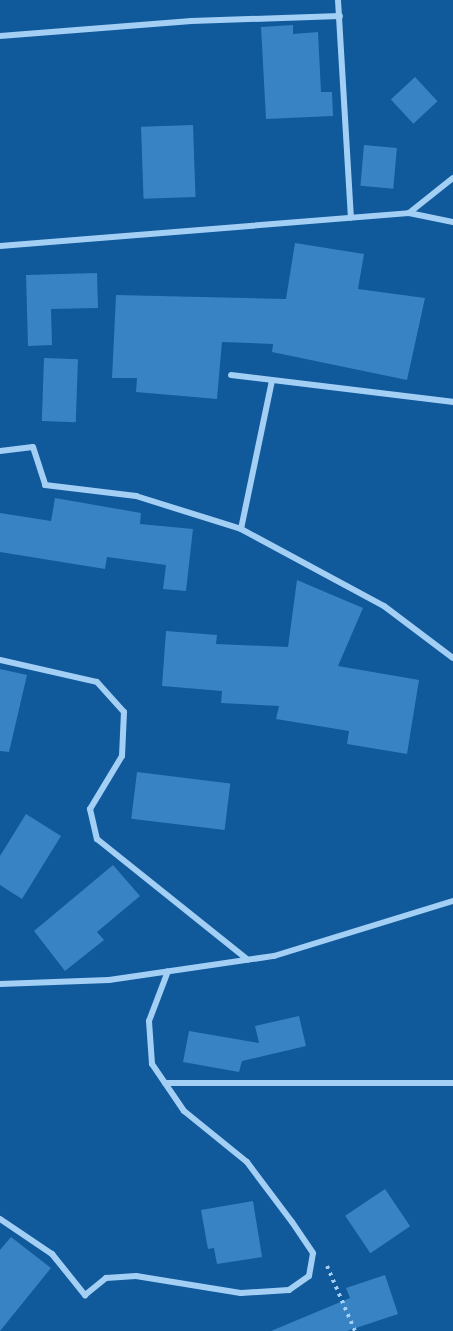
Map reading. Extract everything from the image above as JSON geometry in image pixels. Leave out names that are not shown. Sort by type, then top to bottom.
[{"type":"street","points":[[338,0],[351,218]]},
{"type":"street","points":[[0,36],[191,21],[340,16]]},
{"type":"street","points":[[409,213],[453,178]]},
{"type":"street","points":[[0,246],[409,213],[453,222]]},
{"type":"street","points":[[231,375],[453,402]]},
{"type":"street","points":[[241,529],[272,380]]},
{"type":"street","points":[[0,451],[33,447],[45,485],[136,496],[241,529],[384,606],[453,658]]},
{"type":"street","points":[[0,660],[97,682],[124,712],[122,756],[90,809],[97,839],[248,960]]},
{"type":"street","points":[[0,984],[108,980],[248,960],[453,901]]},
{"type":"street","points":[[0,1219],[52,1254],[85,1295],[106,1278],[136,1276],[241,1293],[289,1290],[309,1276],[313,1253],[247,1162],[184,1111],[152,1064],[149,1021],[168,971]]},
{"type":"street","points":[[165,1083],[453,1083]]},
{"type":"path","points":[[313,1253],[332,1270],[355,1331]]},
{"type":"building","points":[[293,25],[293,34],[318,32],[321,92],[332,92],[333,116],[266,119],[261,27]]},
{"type":"building","points":[[415,77],[438,101],[413,124],[391,100]]},
{"type":"building","points":[[193,125],[196,197],[144,199],[141,127]]},
{"type":"building","points":[[364,145],[397,148],[393,189],[360,186]]},
{"type":"building","points":[[295,243],[364,254],[358,289],[425,298],[407,380],[272,352],[273,344],[222,342],[217,399],[136,392],[137,378],[112,378],[116,295],[286,299]]},
{"type":"building","points":[[97,273],[98,308],[51,309],[52,345],[28,346],[26,275]]},
{"type":"building","points":[[44,358],[78,359],[76,422],[42,421]]},
{"type":"building","points":[[55,498],[141,513],[140,524],[193,529],[186,591],[163,589],[166,565],[107,557],[105,569],[0,552],[0,513],[51,521]]},
{"type":"building","points":[[297,580],[363,608],[338,666],[419,680],[407,754],[347,744],[349,731],[276,719],[279,706],[221,703],[222,691],[162,686],[166,631],[217,635],[216,644],[288,647]]},
{"type":"building","points":[[0,669],[27,675],[9,752],[0,751]]},
{"type":"building","points":[[137,772],[230,783],[225,830],[131,819]]},
{"type":"building","points":[[26,814],[61,836],[22,899],[0,885],[0,856]]},
{"type":"building","points":[[113,865],[140,896],[97,932],[104,940],[65,971],[34,931]]},
{"type":"building","points":[[299,1016],[306,1046],[242,1061],[239,1072],[183,1062],[189,1031],[259,1043],[255,1026]]},
{"type":"building","points":[[385,1189],[410,1226],[370,1253],[345,1216]]},
{"type":"building","points":[[253,1201],[262,1257],[217,1264],[214,1248],[208,1249],[201,1210]]},
{"type":"building","points":[[11,1237],[51,1268],[0,1331],[0,1250]]},
{"type":"building","points":[[385,1275],[398,1314],[347,1331],[271,1331],[350,1298],[346,1288]]}]
